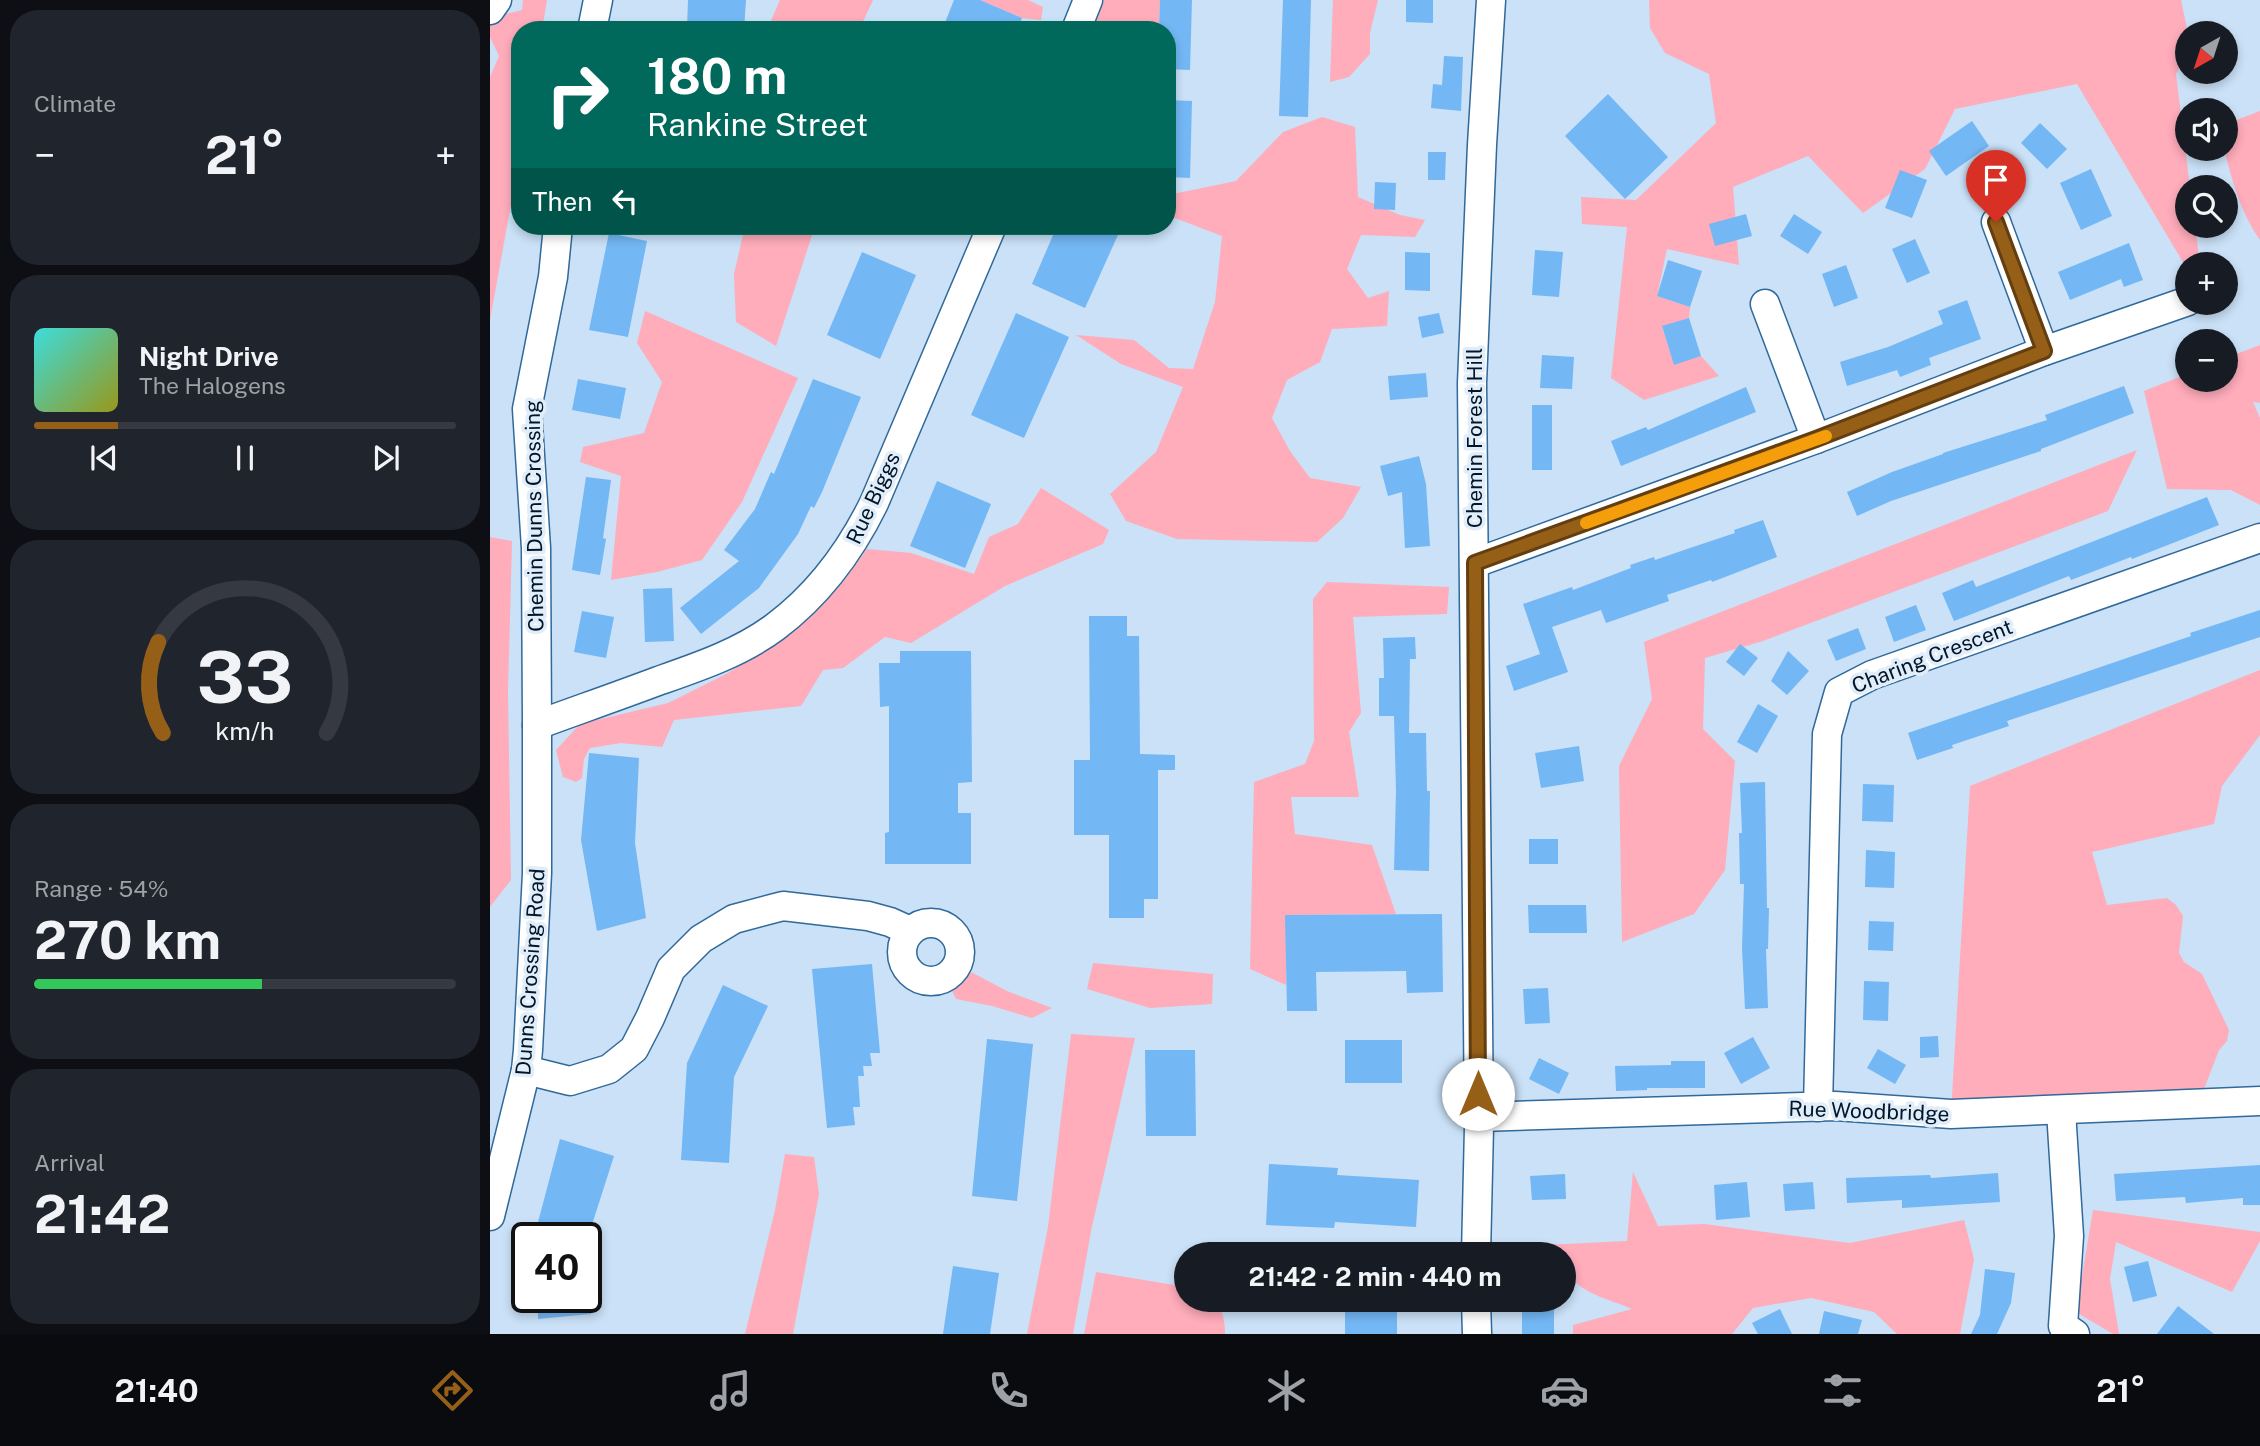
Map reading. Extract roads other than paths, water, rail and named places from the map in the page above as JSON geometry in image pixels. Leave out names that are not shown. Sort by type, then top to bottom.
[{"type":"street","points":[[490,10],[498,0]]},
{"type":"street","points":[[594,21],[598,0]]},
{"type":"street","points":[[1080,21],[1088,0]]},
{"type":"street","name":"Chemin Forest Hill","points":[[1476,1242],[1479,1117],[1472,383],[1491,0]]},
{"type":"street","points":[[1996,222],[2044,351]]},
{"type":"street","name":"Chemin Dunns Crossing","points":[[537,725],[536,548],[527,409],[553,277],[557,235]]},
{"type":"street","name":"Rue Biggs","points":[[537,725],[709,663],[741,648],[774,629],[821,585],[859,535],[988,235]]},
{"type":"street","points":[[1765,304],[1816,439]]},
{"type":"street","points":[[1475,563],[1816,439],[2044,351],[2175,306]]},
{"type":"street","name":"Charing Crescent","points":[[1818,1107],[1827,734],[1839,692],[1872,675],[2260,538]]},
{"type":"street","name":"Dunns Crossing Road","points":[[490,1216],[526,1070],[537,873],[537,725]]},
{"type":"street","points":[[526,1070],[570,1081],[609,1069],[634,1049],[671,969],[701,939],[734,919],[783,906],[868,916],[911,931]]},
{"type":"street","name":"Rue Woodbridge","points":[[1479,1117],[1818,1107],[1951,1114],[2260,1101]]},
{"type":"street","points":[[2061,1111],[2069,1236],[2065,1331]]},
{"type":"street","points":[[1476,1312],[1477,1334]]}]
